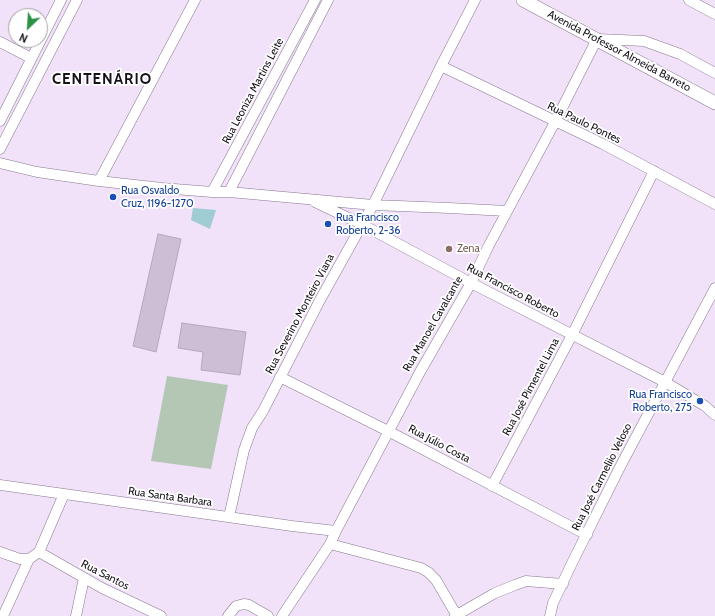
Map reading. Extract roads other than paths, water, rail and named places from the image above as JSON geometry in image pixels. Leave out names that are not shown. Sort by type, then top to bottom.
[{"type":"main road","name":"Avenida Professor Almeida Barreto","points":[[523,0],[715,102]]},
{"type":"street","points":[[0,121],[61,0]]},
{"type":"street","points":[[0,149],[77,0]]},
{"type":"street","points":[[99,181],[195,0]]},
{"type":"street","name":"Rua Leoniza Martins Leite","points":[[212,192],[315,0]]},
{"type":"street","points":[[229,192],[328,0]]},
{"type":"street","name":"Rua Severino Monteiro Viana","points":[[229,517],[244,450],[252,428],[263,411],[320,300],[363,225],[475,0]]},
{"type":"street","points":[[688,0],[715,14]]},
{"type":"street","points":[[596,40],[644,41],[680,54],[715,73]]},
{"type":"street","name":"Rua Manoel Cavalcante","points":[[282,616],[330,544],[388,431],[471,283],[488,247],[555,122],[596,40]]},
{"type":"street","points":[[0,42],[31,58]]},
{"type":"street","name":"Rua Paulo Pontes","points":[[441,66],[654,171],[715,204]]},
{"type":"street","points":[[0,163],[37,172],[99,181],[212,192],[229,192],[373,205],[507,211]]},
{"type":"street","name":"Rua José Pimentel Lima","points":[[492,486],[572,335],[654,171]]},
{"type":"street","name":"Rua Francisco Roberto","points":[[309,199],[363,225],[471,283],[665,382],[710,406],[715,415]]},
{"type":"street","name":"Rua José Carmeliio Veloso","points":[[550,616],[553,604],[562,584],[620,467],[715,288]]},
{"type":"street","name":"Rua Júlio Costa","points":[[280,377],[388,431],[586,535]]},
{"type":"street","name":"Rua Santa Barbara","points":[[0,485],[336,531]]},
{"type":"street","points":[[0,552],[20,559],[29,559],[40,552],[64,494]]},
{"type":"street","points":[[330,544],[421,568],[428,572],[436,580],[456,616],[495,593],[520,583],[537,582],[562,584]]},
{"type":"street","name":"Rua Santos","points":[[40,552],[84,578],[161,616]]},
{"type":"street","points":[[3,616],[29,559]]},
{"type":"street","points":[[76,616],[84,578]]},
{"type":"street","points":[[228,616],[236,606],[244,604],[268,616]]},
{"type":"place","name":"Rua Osvaldo Cruz, 1196-1270","points":[[113,197]]},
{"type":"place","name":"Rua Francisco Roberto, 2-36","points":[[328,224]]},
{"type":"place","name":"Zena","points":[[449,249]]},
{"type":"place","name":"Rua Francisco Roberto, 275","points":[[700,401]]},
{"type":"district","name":"CENTENÁRIO","points":[[102,80]]}]
